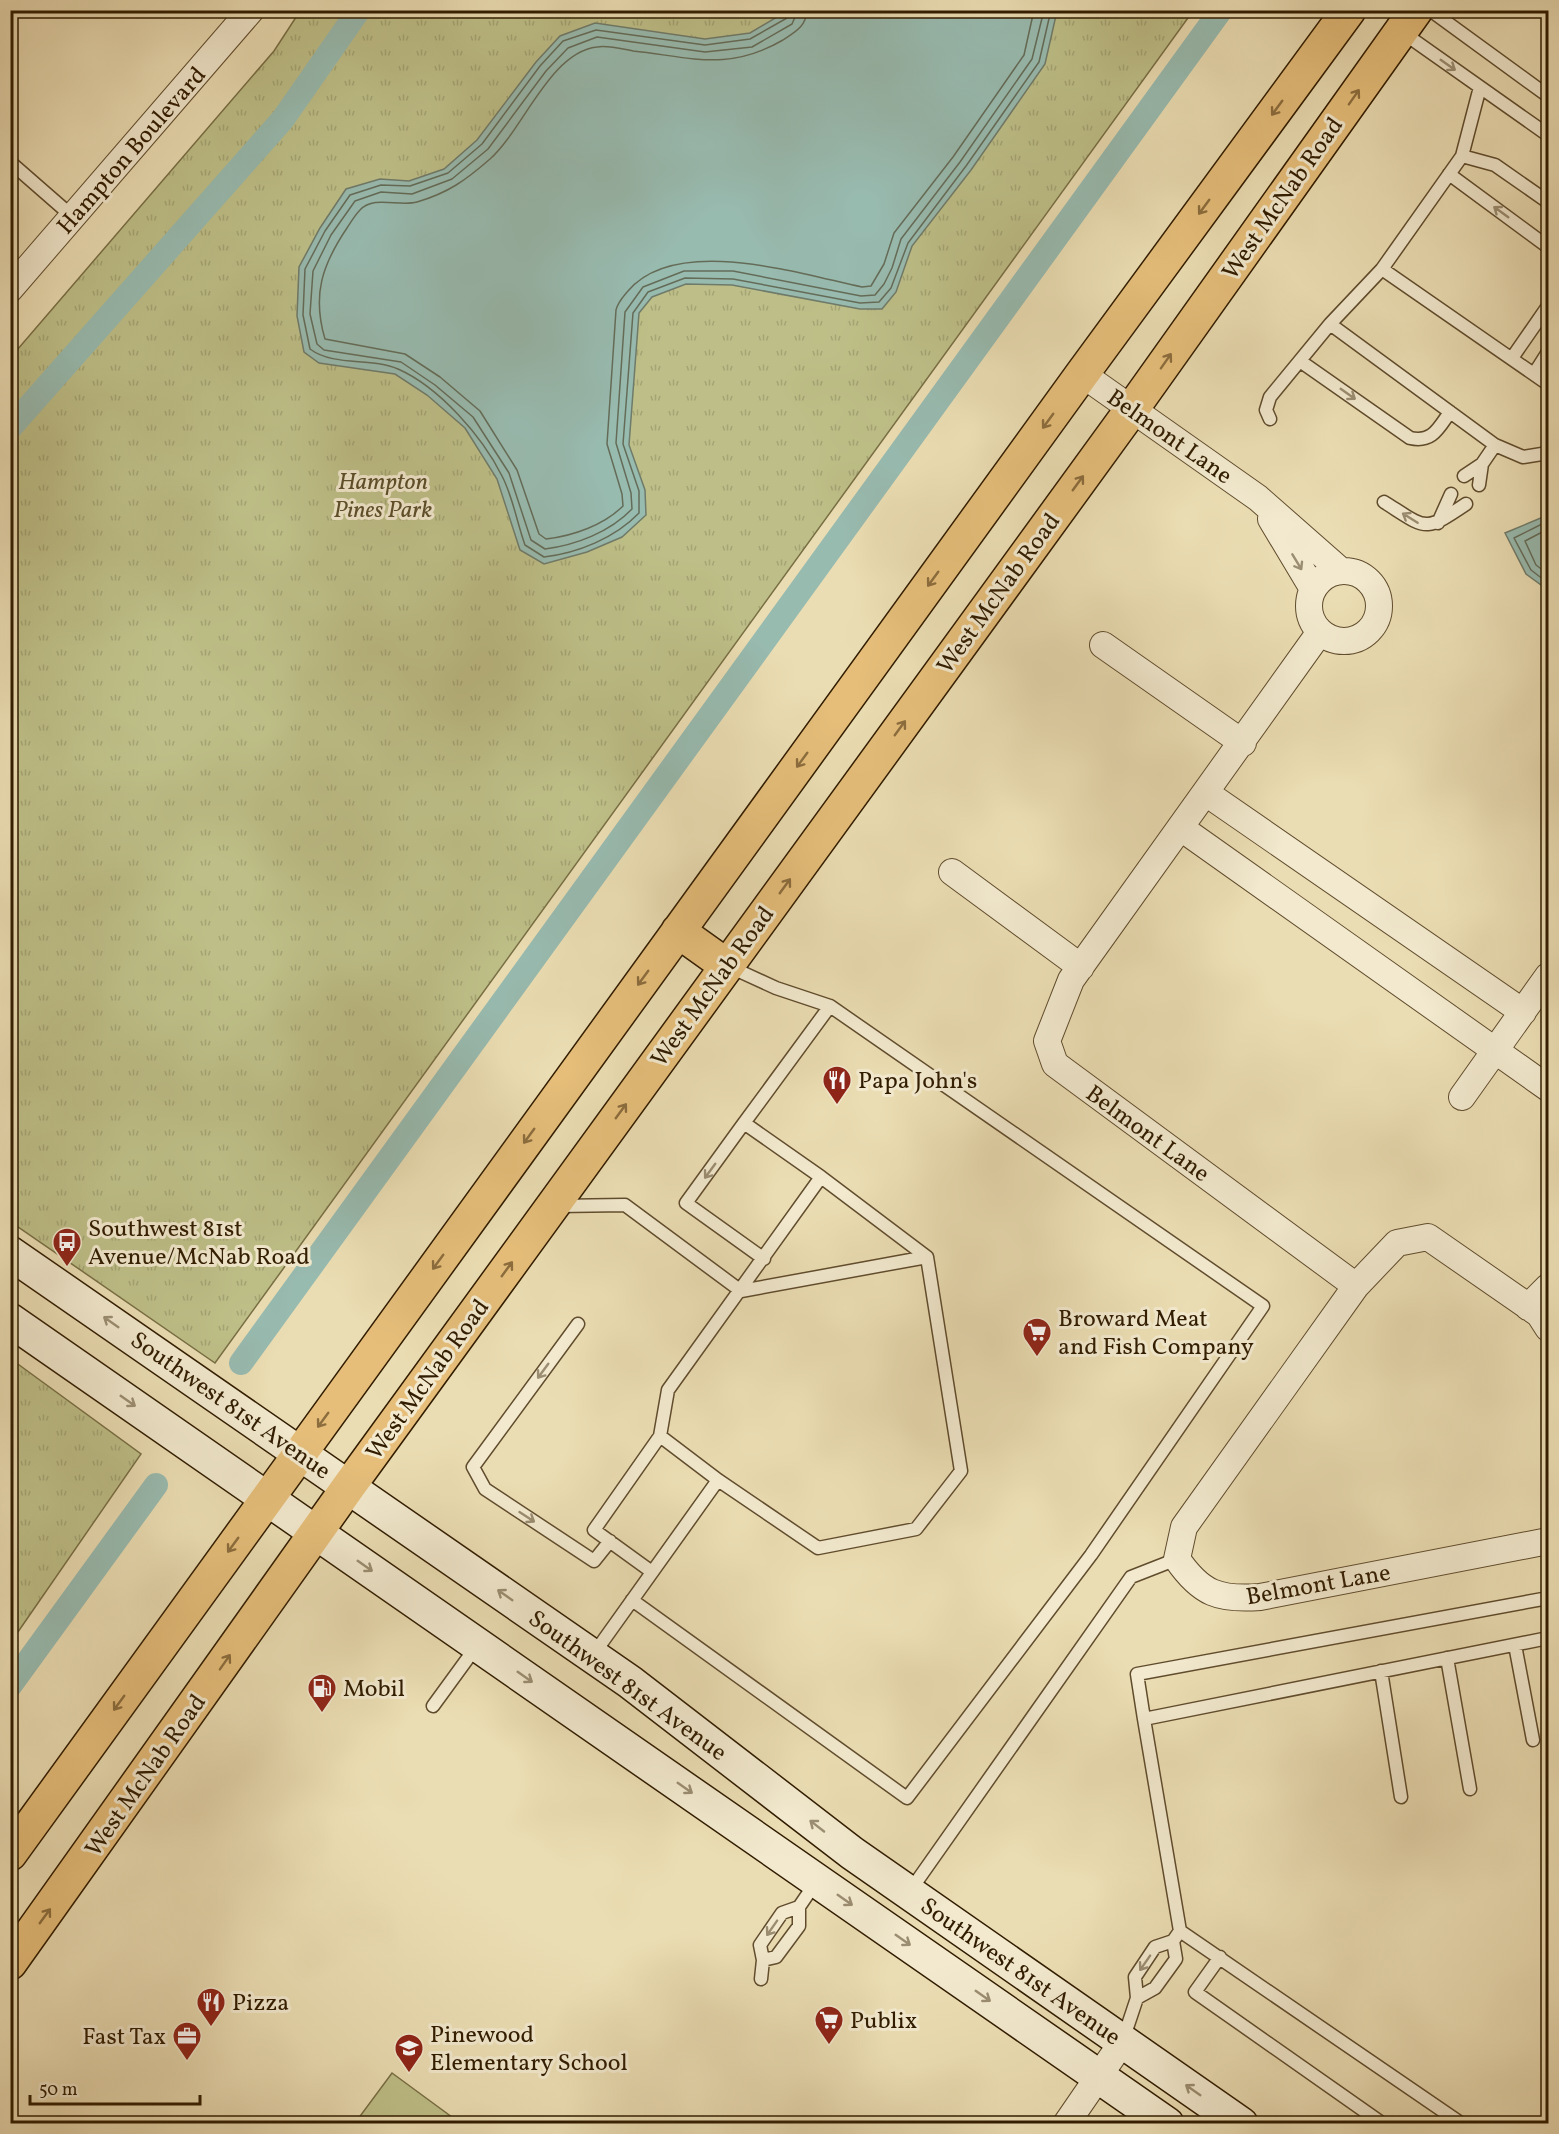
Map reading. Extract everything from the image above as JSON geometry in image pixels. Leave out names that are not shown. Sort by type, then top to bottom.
[{"type":"main road","points":[[10,1854],[1082,374],[1349,10]]},
{"type":"main road","name":"West McNab Road","points":[[10,1963],[349,1486],[1132,409],[1406,17]]},
{"type":"main road","points":[[678,931],[727,966]]},
{"type":"street","name":"Hampton Boulevard","points":[[10,289],[251,10]]},
{"type":"street","name":"Belmont Lane","points":[[1082,374],[1258,498],[1341,571],[1353,572],[1372,585],[1377,594],[1377,618],[1363,636],[1352,640],[1340,641],[1320,632],[1071,980],[1047,1041],[1055,1064],[1356,1286]]},
{"type":"street","name":"Belmont Lane","points":[[1258,498],[1313,589]]},
{"type":"street","points":[[1320,632],[1309,611],[1309,600],[1320,580],[1341,571]]},
{"type":"street","points":[[1103,645],[1243,742]]},
{"type":"street","points":[[1206,793],[1523,1012]]},
{"type":"street","points":[[1181,828],[1548,1088]]},
{"type":"street","points":[[952,873],[1081,967]]},
{"type":"street","points":[[1462,1097],[1548,976]]},
{"type":"street","points":[[1178,1559],[1184,1527],[1190,1518],[1356,1286],[1396,1243],[1428,1237],[1539,1314],[1548,1328]]},
{"type":"street","name":"Southwest 81st Avenue","points":[[10,1253],[592,1656],[852,1853],[1241,2124]]},
{"type":"street","points":[[1528,1306],[1548,1287]]},
{"type":"street","name":"Southwest 81st Avenue","points":[[10,1320],[1167,2124]]},
{"type":"street","name":"Belmont Lane","points":[[1178,1559],[1192,1580],[1199,1585],[1231,1599],[1240,1599],[1260,1598],[1548,1541]]},
{"type":"street","points":[[1065,2124],[1123,2041]]},
{"type":"lane","points":[[1430,10],[1548,96]]},
{"type":"lane","points":[[1406,17],[1479,87],[1548,135]]},
{"type":"lane","points":[[1270,419],[1266,410],[1270,397],[1330,324],[1382,269],[1462,156],[1479,87]]},
{"type":"lane","points":[[1462,156],[1495,165],[1548,202]]},
{"type":"lane","points":[[10,162],[73,217]]},
{"type":"lane","points":[[1449,174],[1548,247]]},
{"type":"lane","points":[[1382,269],[1548,384]]},
{"type":"lane","points":[[1512,358],[1548,306]]},
{"type":"lane","points":[[1330,324],[1495,445],[1523,457],[1548,453]]},
{"type":"lane","points":[[1534,374],[1548,352]]},
{"type":"lane","points":[[1300,361],[1410,438],[1421,441],[1431,438],[1450,412]]},
{"type":"lane","points":[[1464,476],[1482,464],[1495,445]]},
{"type":"lane","points":[[1479,485],[1482,464]]},
{"type":"lane","points":[[1437,524],[1451,494]]},
{"type":"lane","points":[[1384,502],[1420,525],[1437,524],[1466,504]]},
{"type":"lane","points":[[632,1600],[908,1798],[1091,1555],[1263,1306],[830,1006],[776,988],[727,966]]},
{"type":"lane","points":[[764,1259],[686,1203],[830,1006]]},
{"type":"lane","points":[[660,1436],[718,1480],[818,1548],[916,1529],[962,1471],[927,1257],[821,1177],[744,1123]]},
{"type":"lane","points":[[652,1572],[594,1530],[660,1436],[668,1390],[821,1177]]},
{"type":"lane","points":[[552,1206],[625,1205],[741,1291],[927,1257]]},
{"type":"lane","points":[[578,1324],[472,1467],[485,1489],[594,1561],[610,1541]]},
{"type":"lane","points":[[592,1656],[718,1480]]},
{"type":"lane","points":[[909,1892],[1131,1577],[1178,1559]]},
{"type":"lane","points":[[1137,1998],[1155,1988],[1176,1959],[1177,1936],[1137,1674],[1548,1598]]},
{"type":"lane","points":[[1144,1719],[1548,1638]]},
{"type":"lane","points":[[433,1706],[478,1644]]},
{"type":"lane","points":[[1515,1645],[1533,1740]]},
{"type":"lane","points":[[1447,1658],[1470,1789]]},
{"type":"lane","points":[[1381,1671],[1401,1797]]},
{"type":"lane","points":[[763,1960],[776,1957],[799,1926],[799,1907],[817,1880]]},
{"type":"lane","points":[[761,1979],[763,1960],[760,1945],[782,1913],[799,1907]]},
{"type":"lane","points":[[1177,1936],[1220,1957],[1462,2124]]},
{"type":"lane","points":[[1123,2041],[1137,1998],[1135,1977],[1155,1947],[1177,1936]]},
{"type":"lane","points":[[1220,1957],[1195,1992],[1383,2124]]},
{"type":"green space","name":"Hampton Pines Park","points":[[300,11],[1193,11],[215,1363],[11,1222],[11,357],[274,51]]},
{"type":"green space","points":[[11,1359],[141,1454],[11,1642]]},
{"type":"green space","points":[[392,2073],[460,2123],[355,2123]]},
{"type":"water","points":[[787,11],[1057,11],[1045,64],[971,170],[912,246],[896,292],[882,309],[860,309],[732,285],[686,284],[652,297],[639,313],[629,445],[645,490],[646,515],[622,537],[587,552],[544,564],[520,550],[497,479],[465,428],[427,395],[395,374],[319,363],[304,352],[297,316],[299,267],[320,228],[346,189],[380,179],[409,181],[444,169],[477,140],[536,62],[560,36],[595,23],[705,39],[750,33]]},
{"type":"water","points":[[1548,515],[1548,590],[1526,574],[1505,533]]},
{"type":"waterway","points":[[10,428],[283,119],[359,10]]},
{"type":"waterway","points":[[241,1363],[1221,10]]},
{"type":"waterway","points":[[10,1686],[156,1485]]},
{"type":"place","name":"Papa John's","points":[[837,1106]]},
{"type":"place","name":"Southwest 81st Avenue/McNab Road","points":[[67,1268]]},
{"type":"place","name":"Broward Meat and Fish Company","points":[[1037,1358]]},
{"type":"place","name":"Mobil","points":[[322,1714]]},
{"type":"place","name":"Pizza","points":[[211,2028]]},
{"type":"place","name":"Publix","points":[[829,2046]]},
{"type":"place","name":"Fast Tax","points":[[187,2062]]},
{"type":"place","name":"Pinewood Elementary School","points":[[409,2074]]}]
